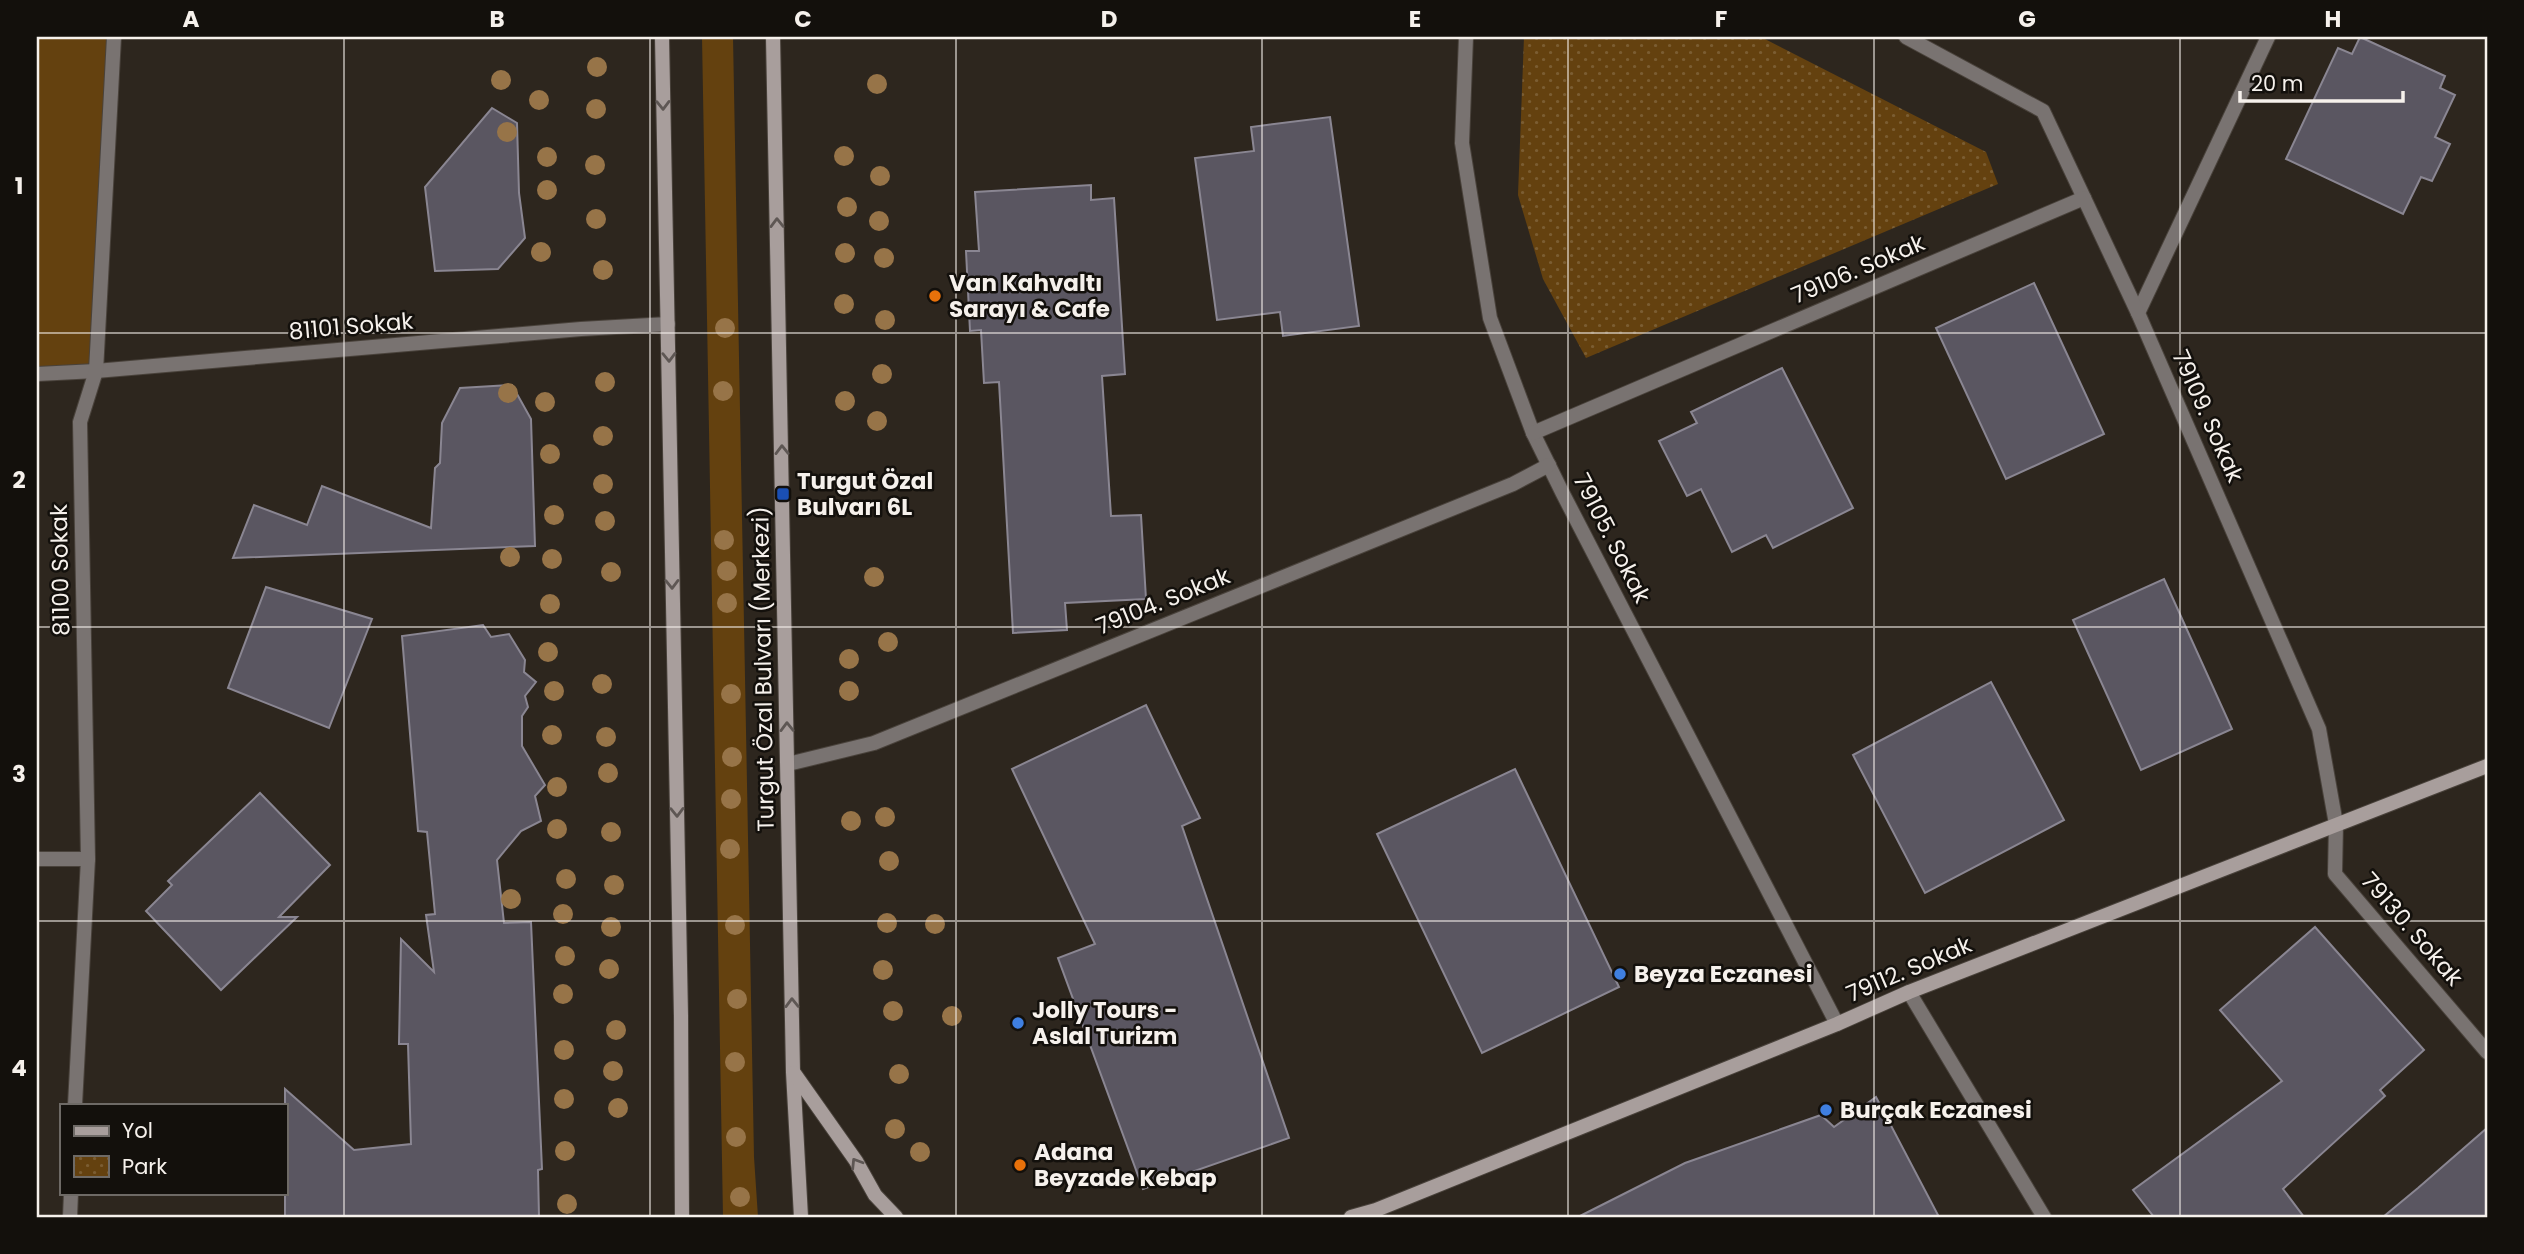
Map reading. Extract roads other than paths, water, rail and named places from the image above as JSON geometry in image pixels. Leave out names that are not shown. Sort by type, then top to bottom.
[{"type":"main road","points":[[662,37],[681,1017],[682,1217]]},
{"type":"main road","name":"Turgut Özal Bulvarı (Merkezi)","points":[[774,37],[793,1072],[801,1217]]},
{"type":"main road","name":"79112. Sokak","points":[[1351,1217],[1378,1214],[1909,992],[2487,766]]},
{"type":"main road","points":[[793,1072],[856,1161],[875,1195],[896,1217]]},
{"type":"street","name":"81100 Sokak","points":[[75,1104],[88,859],[80,422],[96,371],[114,37]]},
{"type":"street","name":"79105. Sokak","points":[[1466,37],[1462,143],[1475,240],[1490,318],[1533,433],[1837,1024]]},
{"type":"street","points":[[1906,37],[2043,111],[2138,313]]},
{"type":"street","points":[[2138,313],[2267,37]]},
{"type":"street","name":"79106. Sokak","points":[[1533,433],[2084,198]]},
{"type":"street","name":"79109. Sokak","points":[[2138,313],[2319,729],[2336,824]]},
{"type":"street","name":"81101 Sokak","points":[[37,374],[668,324]]},
{"type":"street","name":"79104. Sokak","points":[[788,764],[874,743],[1513,484],[1549,465]]},
{"type":"street","name":"79130. Sokak","points":[[2336,824],[2335,874],[2487,1052]]},
{"type":"street","points":[[37,859],[88,859]]},
{"type":"street","points":[[1909,992],[2044,1217]]},
{"type":"street","points":[[69,1217],[71,1194]]},
{"type":"place","name":"Van Kahvaltı Sarayı & Cafe","points":[[935,296]]},
{"type":"place","name":"Turgut Özal Bulvarı 6L","points":[[783,494]]},
{"type":"place","name":"Beyza Eczanesi","points":[[1620,974]]},
{"type":"place","name":"Jolly Tours - Aslal Turizm","points":[[1018,1023]]},
{"type":"place","name":"Burçak Eczanesi","points":[[1826,1110]]},
{"type":"place","name":"Adana Beyzade Kebap","points":[[1020,1165]]}]
